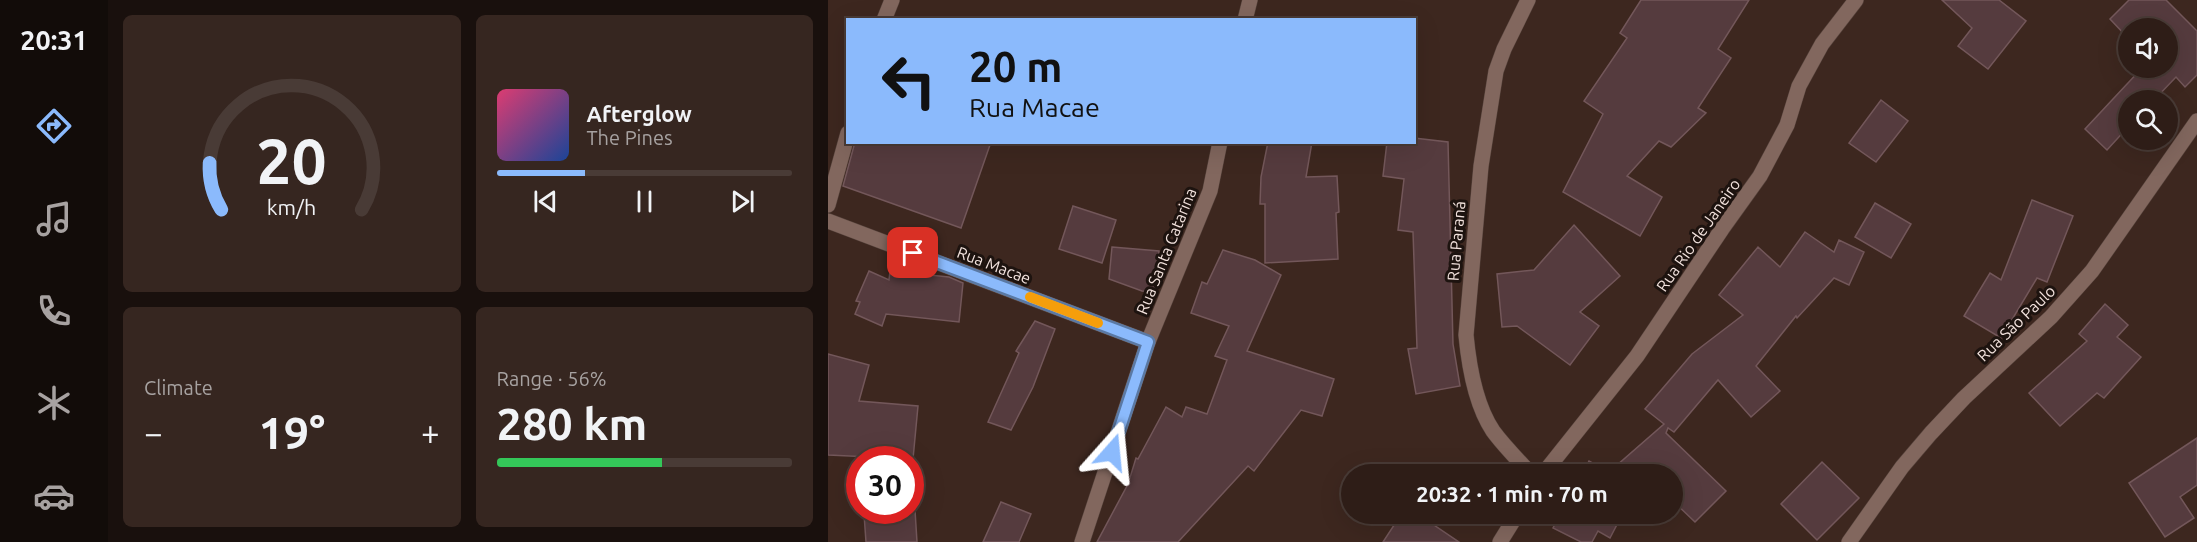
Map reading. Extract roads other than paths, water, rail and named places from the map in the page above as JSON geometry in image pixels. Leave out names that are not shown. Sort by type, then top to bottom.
[{"type":"street","points":[[885,18],[892,0]]},
{"type":"street","points":[[1246,18],[1250,0]]},
{"type":"street","name":"Rua Paraná","points":[[1522,464],[1492,430],[1475,386],[1469,363],[1466,336],[1481,166],[1496,71],[1528,0]]},
{"type":"street","name":"Rua Rio de Janeiro","points":[[1551,464],[1637,356],[1760,176],[1787,124],[1800,86],[1822,44],[1856,0]]},
{"type":"street","name":"Rua São Paulo","points":[[1849,542],[1902,466],[1931,433],[1964,398],[2051,317],[2092,272],[2197,121]]},
{"type":"street","points":[[828,205],[846,141]]},
{"type":"street","name":"Rua Santa Catarina","points":[[1082,542],[1148,342],[1210,191],[1220,144]]},
{"type":"street","name":"Rua Macae","points":[[828,221],[1148,342]]},
{"type":"street","points":[[1500,542],[1511,524]]}]
